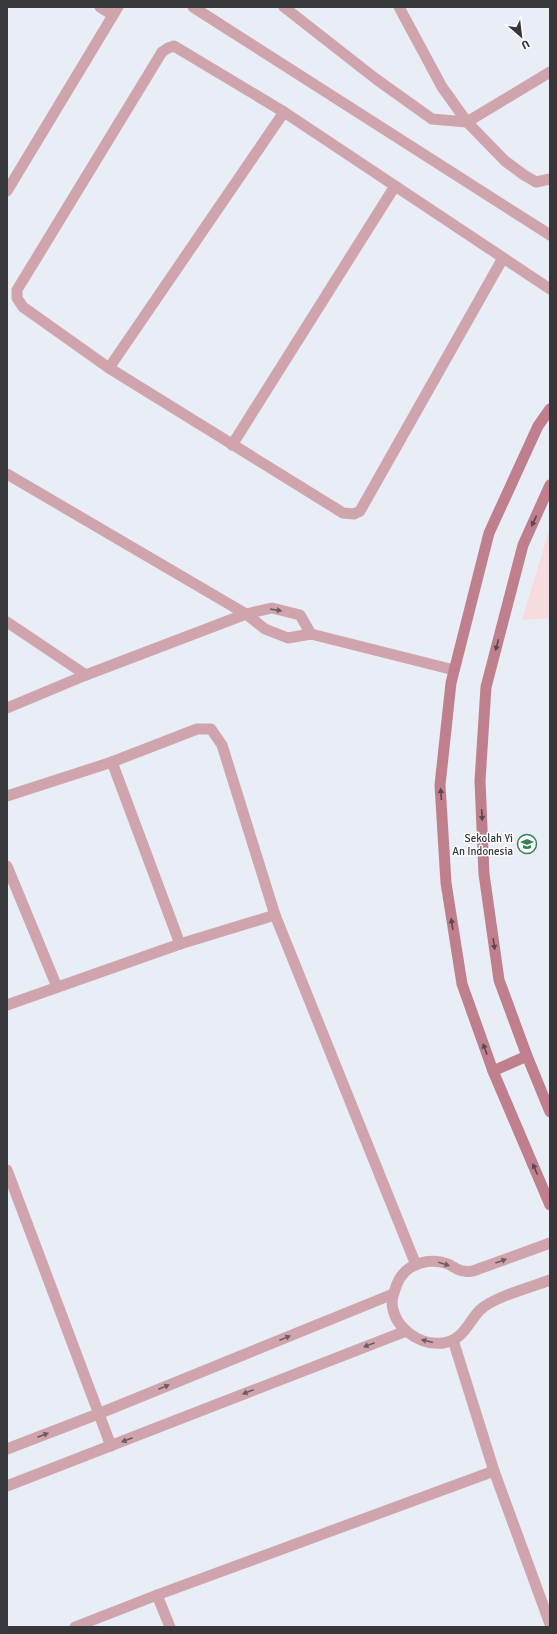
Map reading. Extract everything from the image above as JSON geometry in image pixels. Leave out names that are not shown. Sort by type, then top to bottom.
[{"type":"main road","points":[[550,409],[538,426],[489,534],[451,683],[440,785],[446,883],[462,984],[494,1071],[550,1205]]},
{"type":"main road","points":[[550,485],[522,545],[486,687],[480,781],[484,874],[499,980],[527,1056],[550,1112]]},
{"type":"main road","points":[[494,1071],[527,1056]]},
{"type":"street","points":[[7,191],[115,11],[100,7]]},
{"type":"street","points":[[193,7],[550,235]]},
{"type":"street","points":[[284,7],[376,79],[432,119],[467,122],[550,72]]},
{"type":"street","points":[[399,7],[442,87],[467,122],[505,161],[524,175],[536,182],[550,179]]},
{"type":"street","points":[[503,258],[360,511],[354,514],[343,513],[109,368],[23,307],[17,298],[17,290],[162,52],[174,46],[284,112],[550,289]]},
{"type":"street","points":[[109,368],[284,112]]},
{"type":"street","points":[[232,445],[395,186]]},
{"type":"street","points":[[7,474],[246,614],[265,628],[288,638],[311,634],[454,670]]},
{"type":"street","points":[[7,708],[86,675],[246,614],[272,608],[300,615],[311,634]]},
{"type":"street","points":[[7,622],[86,675]]},
{"type":"street","points":[[7,796],[112,762],[197,729],[211,729],[222,745],[275,915],[416,1265]]},
{"type":"street","points":[[112,762],[180,944]]},
{"type":"street","points":[[7,866],[57,987]]},
{"type":"street","points":[[7,1005],[180,944],[275,915]]},
{"type":"street","points":[[7,1170],[111,1446]]},
{"type":"street","points":[[550,1244],[473,1271],[464,1271],[435,1261],[422,1262],[410,1267],[400,1277],[393,1294],[392,1302],[394,1315],[406,1331],[417,1338],[430,1343],[443,1343],[453,1340],[466,1330],[480,1310],[490,1302],[550,1280]]},
{"type":"street","points":[[7,1449],[98,1414],[393,1294]]},
{"type":"street","points":[[7,1486],[406,1331]]},
{"type":"street","points":[[453,1340],[494,1471],[550,1624]]},
{"type":"street","points":[[75,1627],[157,1595],[494,1471]]},
{"type":"street","points":[[157,1595],[170,1627]]},
{"type":"shaded area","points":[[550,528],[550,618],[522,620],[549,531]]},
{"type":"place","name":"Sekolah Yi An Indonesia","points":[[527,844]]}]
